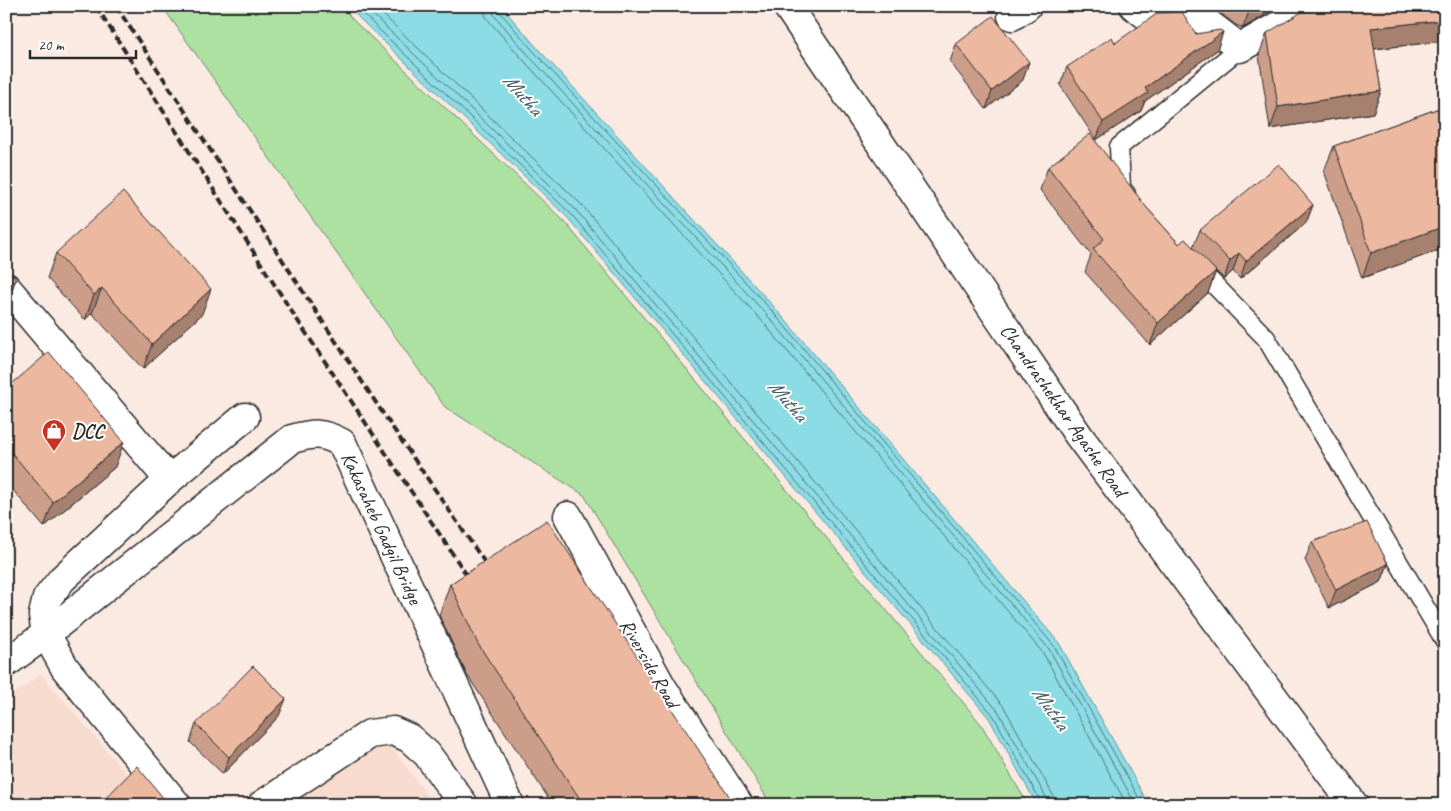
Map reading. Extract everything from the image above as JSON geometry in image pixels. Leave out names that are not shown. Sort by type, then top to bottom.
[{"type":"street","name":"Chandrashekhar Agashe Road","points":[[788,6],[1079,436],[1354,805]]},
{"type":"street","points":[[1134,6],[1146,15],[1174,14],[1202,18],[1240,48],[1290,19],[1305,6]]},
{"type":"street","points":[[6,288],[169,480]]},
{"type":"street","points":[[177,805],[66,668],[46,634],[43,615],[48,598],[62,579],[169,480],[245,417]]},
{"type":"street","name":"Kakasaheb Gadgil Bridge","points":[[6,663],[46,634],[292,439],[310,434],[329,435],[342,443],[510,805]]},
{"type":"street","name":"Riverside Road","points":[[568,516],[662,687],[739,805]]},
{"type":"street","points":[[262,805],[370,734],[393,731],[409,738],[427,754],[464,805]]},
{"type":"lane","points":[[1135,203],[1121,188],[1119,147],[1240,48]]},
{"type":"lane","points":[[1183,253],[1266,338],[1445,641]]},
{"type":"shaded area","points":[[41,674],[153,805],[6,805],[6,700]]},
{"type":"shaded area","points":[[388,742],[434,805],[287,805]]},
{"type":"green space","points":[[162,6],[342,6],[353,20],[563,220],[981,724],[1028,805],[771,805],[584,495],[445,407]]},
{"type":"water","name":"Mutha","points":[[350,6],[501,6],[775,308],[1059,643],[1149,805],[1037,805],[989,718],[567,217],[359,18]]},
{"type":"building","points":[[1341,6],[1445,6],[1445,20],[1371,28],[1381,91],[1278,107],[1267,33],[1302,12]]},
{"type":"building","points":[[1182,12],[1196,34],[1220,30],[1223,32],[1145,88],[1148,93],[1103,122],[1067,67],[1112,37],[1115,43],[1158,13]]},
{"type":"building","points":[[993,16],[1029,62],[992,91],[956,44]]},
{"type":"building","points":[[1445,106],[1445,226],[1371,253],[1334,146]]},
{"type":"building","points":[[1090,134],[1147,208],[1179,244],[1185,239],[1216,271],[1158,323],[1093,249],[1104,239],[1048,167]]},
{"type":"building","points":[[1279,164],[1313,205],[1246,261],[1239,253],[1230,261],[1200,230]]},
{"type":"building","points":[[123,192],[211,289],[152,344],[102,288],[94,295],[56,253]]},
{"type":"building","points":[[6,267],[16,279],[6,289]]},
{"type":"building","points":[[49,352],[124,442],[53,502],[6,446],[6,389]]},
{"type":"building","points":[[547,520],[735,805],[584,805],[478,644],[450,584]]},
{"type":"building","points":[[1367,522],[1388,564],[1336,590],[1312,542]]},
{"type":"building","points":[[253,666],[286,699],[229,757],[196,724]]},
{"type":"building","points":[[137,766],[169,805],[99,805]]},
{"type":"railway","points":[[96,6],[292,312],[474,586]]},
{"type":"railway","points":[[116,6],[384,415],[492,573]]},
{"type":"place","name":"DCC","points":[[54,452]]}]
